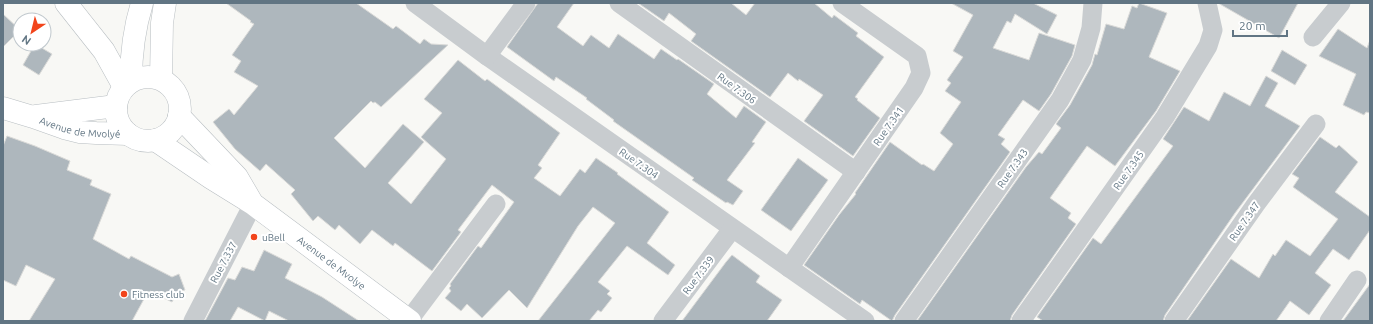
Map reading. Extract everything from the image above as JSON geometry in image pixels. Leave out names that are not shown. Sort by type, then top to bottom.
[{"type":"main road","points":[[66,3],[104,51],[124,91]]},
{"type":"main road","points":[[33,117],[124,91],[141,78],[151,77],[161,79],[176,93],[179,102],[179,116],[172,130],[155,140],[135,138],[128,134],[120,125],[117,116],[124,91],[131,63],[133,39],[142,3]]},
{"type":"main road","points":[[161,79],[162,23],[165,3]]},
{"type":"main road","name":"Avenue de Mvolyé","points":[[3,108],[80,132],[96,134],[128,134]]},
{"type":"main road","name":"Avenue de Mvolye","points":[[179,116],[237,177],[253,204]]},
{"type":"main road","name":"Avenue de Mvolye","points":[[155,140],[206,175],[253,204],[409,320]]},
{"type":"street","name":"Rue 7.304","points":[[415,3],[487,56],[865,321]]},
{"type":"street","points":[[487,56],[526,3]]},
{"type":"street","name":"Rue 7.306","points":[[619,3],[743,93],[856,172]]},
{"type":"street","name":"Rue 7.341","points":[[788,268],[914,88],[921,73],[917,56],[842,3]]},
{"type":"street","name":"Rue 7.343","points":[[904,321],[1060,100],[1082,60],[1091,28],[1093,3]]},
{"type":"street","points":[[1313,37],[1341,3]]},
{"type":"street","name":"Rue 7.345","points":[[1021,321],[1165,117],[1208,46],[1213,30],[1209,6]]},
{"type":"street","name":"Rue 7.347","points":[[1174,321],[1256,204],[1316,124]]},
{"type":"street","name":"Rue 7.337","points":[[193,321],[253,204]]},
{"type":"street","points":[[409,320],[496,204]]},
{"type":"street","name":"Rue 7.339","points":[[663,321],[732,229]]},
{"type":"street","points":[[1328,321],[1357,280]]},
{"type":"building","points":[[226,3],[356,3],[393,29],[396,26],[420,44],[424,39],[431,44],[448,45],[381,107],[375,102],[373,103],[371,101],[334,138],[365,168],[403,124],[424,142],[388,183],[411,204],[446,159],[421,137],[442,113],[424,99],[458,60],[485,81],[487,79],[560,133],[538,165],[542,168],[534,178],[560,196],[580,169],[585,173],[596,158],[669,212],[647,243],[675,265],[668,275],[627,246],[598,282],[610,291],[607,294],[612,298],[601,312],[598,310],[589,321],[538,321],[615,223],[593,207],[578,226],[527,308],[509,290],[482,318],[467,304],[461,311],[445,298],[451,291],[449,288],[451,286],[450,284],[478,246],[481,248],[514,202],[492,185],[458,230],[461,232],[432,271],[395,243],[393,246],[372,230],[360,244],[339,225],[335,230],[318,216],[313,221],[291,194],[295,190],[266,164],[260,171],[235,149],[213,122],[229,109],[234,115],[258,86],[234,72],[241,61],[232,55],[254,24]]},
{"type":"building","points":[[538,3],[574,3],[557,27],[583,46],[591,35],[609,48],[618,34],[654,59],[661,49],[714,84],[707,94],[736,118],[744,106],[766,122],[752,142],[755,143],[727,180],[743,191],[733,205],[727,202],[726,203],[692,180],[694,178],[613,121],[614,120],[586,99],[587,98],[556,77],[554,81],[507,47]]},
{"type":"building","points":[[638,3],[731,3],[746,15],[755,3],[814,3],[832,18],[834,15],[858,33],[856,36],[884,57],[855,97],[880,118],[853,156],[804,121],[823,95],[799,79],[798,81],[788,73],[770,97],[691,41],[696,34],[669,13],[664,21]]},
{"type":"building","points":[[951,3],[1033,3],[1057,15],[1047,34],[1015,14],[1011,23],[1007,21],[993,48],[1029,60],[1039,33],[1075,45],[1072,56],[1051,94],[1039,111],[1023,100],[998,135],[1005,139],[1001,144],[1010,152],[892,321],[862,300],[860,304],[804,265],[839,215],[856,194],[855,193],[890,142],[922,165],[923,164],[934,171],[953,144],[940,133],[961,102],[945,91],[951,83],[947,80],[963,57],[953,51],[973,15]]},
{"type":"building","points":[[1139,3],[1167,13],[1149,57],[1180,71],[1156,111],[1115,166],[1087,146],[1050,198],[1071,213],[1068,218],[1076,224],[1012,315],[1010,321],[917,321],[1026,167],[1039,152],[1042,154],[1061,128],[1056,124],[1070,105],[1092,65],[1095,54],[1097,55],[1106,24],[1124,29],[1132,6],[1137,8]]},
{"type":"building","points":[[1218,3],[1298,3],[1279,38]]},
{"type":"building","points":[[3,14],[12,22],[12,38],[3,47]]},
{"type":"building","points":[[1338,29],[1367,48],[1370,40],[1370,113],[1366,112],[1364,115],[1343,105],[1356,74],[1319,56]]},
{"type":"building","points":[[1282,50],[1307,65],[1295,85],[1271,71]]},
{"type":"building","points":[[30,52],[49,52],[52,54],[39,75],[23,65]]},
{"type":"building","points":[[1266,76],[1278,83],[1265,106],[1300,126],[1235,213],[1165,315],[1163,321],[1043,321],[1037,317],[1093,238],[1101,244],[1173,146],[1163,139],[1184,107],[1209,121],[1224,92],[1250,106]]},
{"type":"building","points":[[7,136],[70,161],[67,170],[92,180],[90,185],[111,194],[93,239],[129,259],[131,256],[172,277],[179,274],[185,290],[177,292],[172,302],[150,291],[132,321],[29,321],[55,279],[26,265],[16,286],[3,280],[3,146]]},
{"type":"building","points":[[1320,137],[1336,148],[1339,145],[1358,162],[1335,192],[1370,217],[1370,230],[1349,260],[1333,249],[1315,273],[1331,285],[1309,315],[1290,301],[1276,321],[1187,321],[1231,259],[1259,278],[1273,254],[1275,256],[1286,240],[1310,256],[1338,219],[1293,187],[1299,178],[1292,174]]},
{"type":"building","points":[[798,158],[828,180],[791,231],[761,210]]},
{"type":"building","points":[[264,250],[292,264],[285,278],[322,297],[359,321],[289,321],[269,311],[265,321],[238,307],[230,321],[205,321],[228,278],[235,280],[242,267],[254,271]]},
{"type":"building","points":[[732,255],[760,276],[756,282],[782,300],[767,321],[682,321],[726,262]]},
{"type":"building","points":[[1370,284],[1370,321],[1343,321]]},
{"type":"place","name":"uBell","points":[[254,237]]},
{"type":"place","name":"Fitness club","points":[[124,294]]}]
